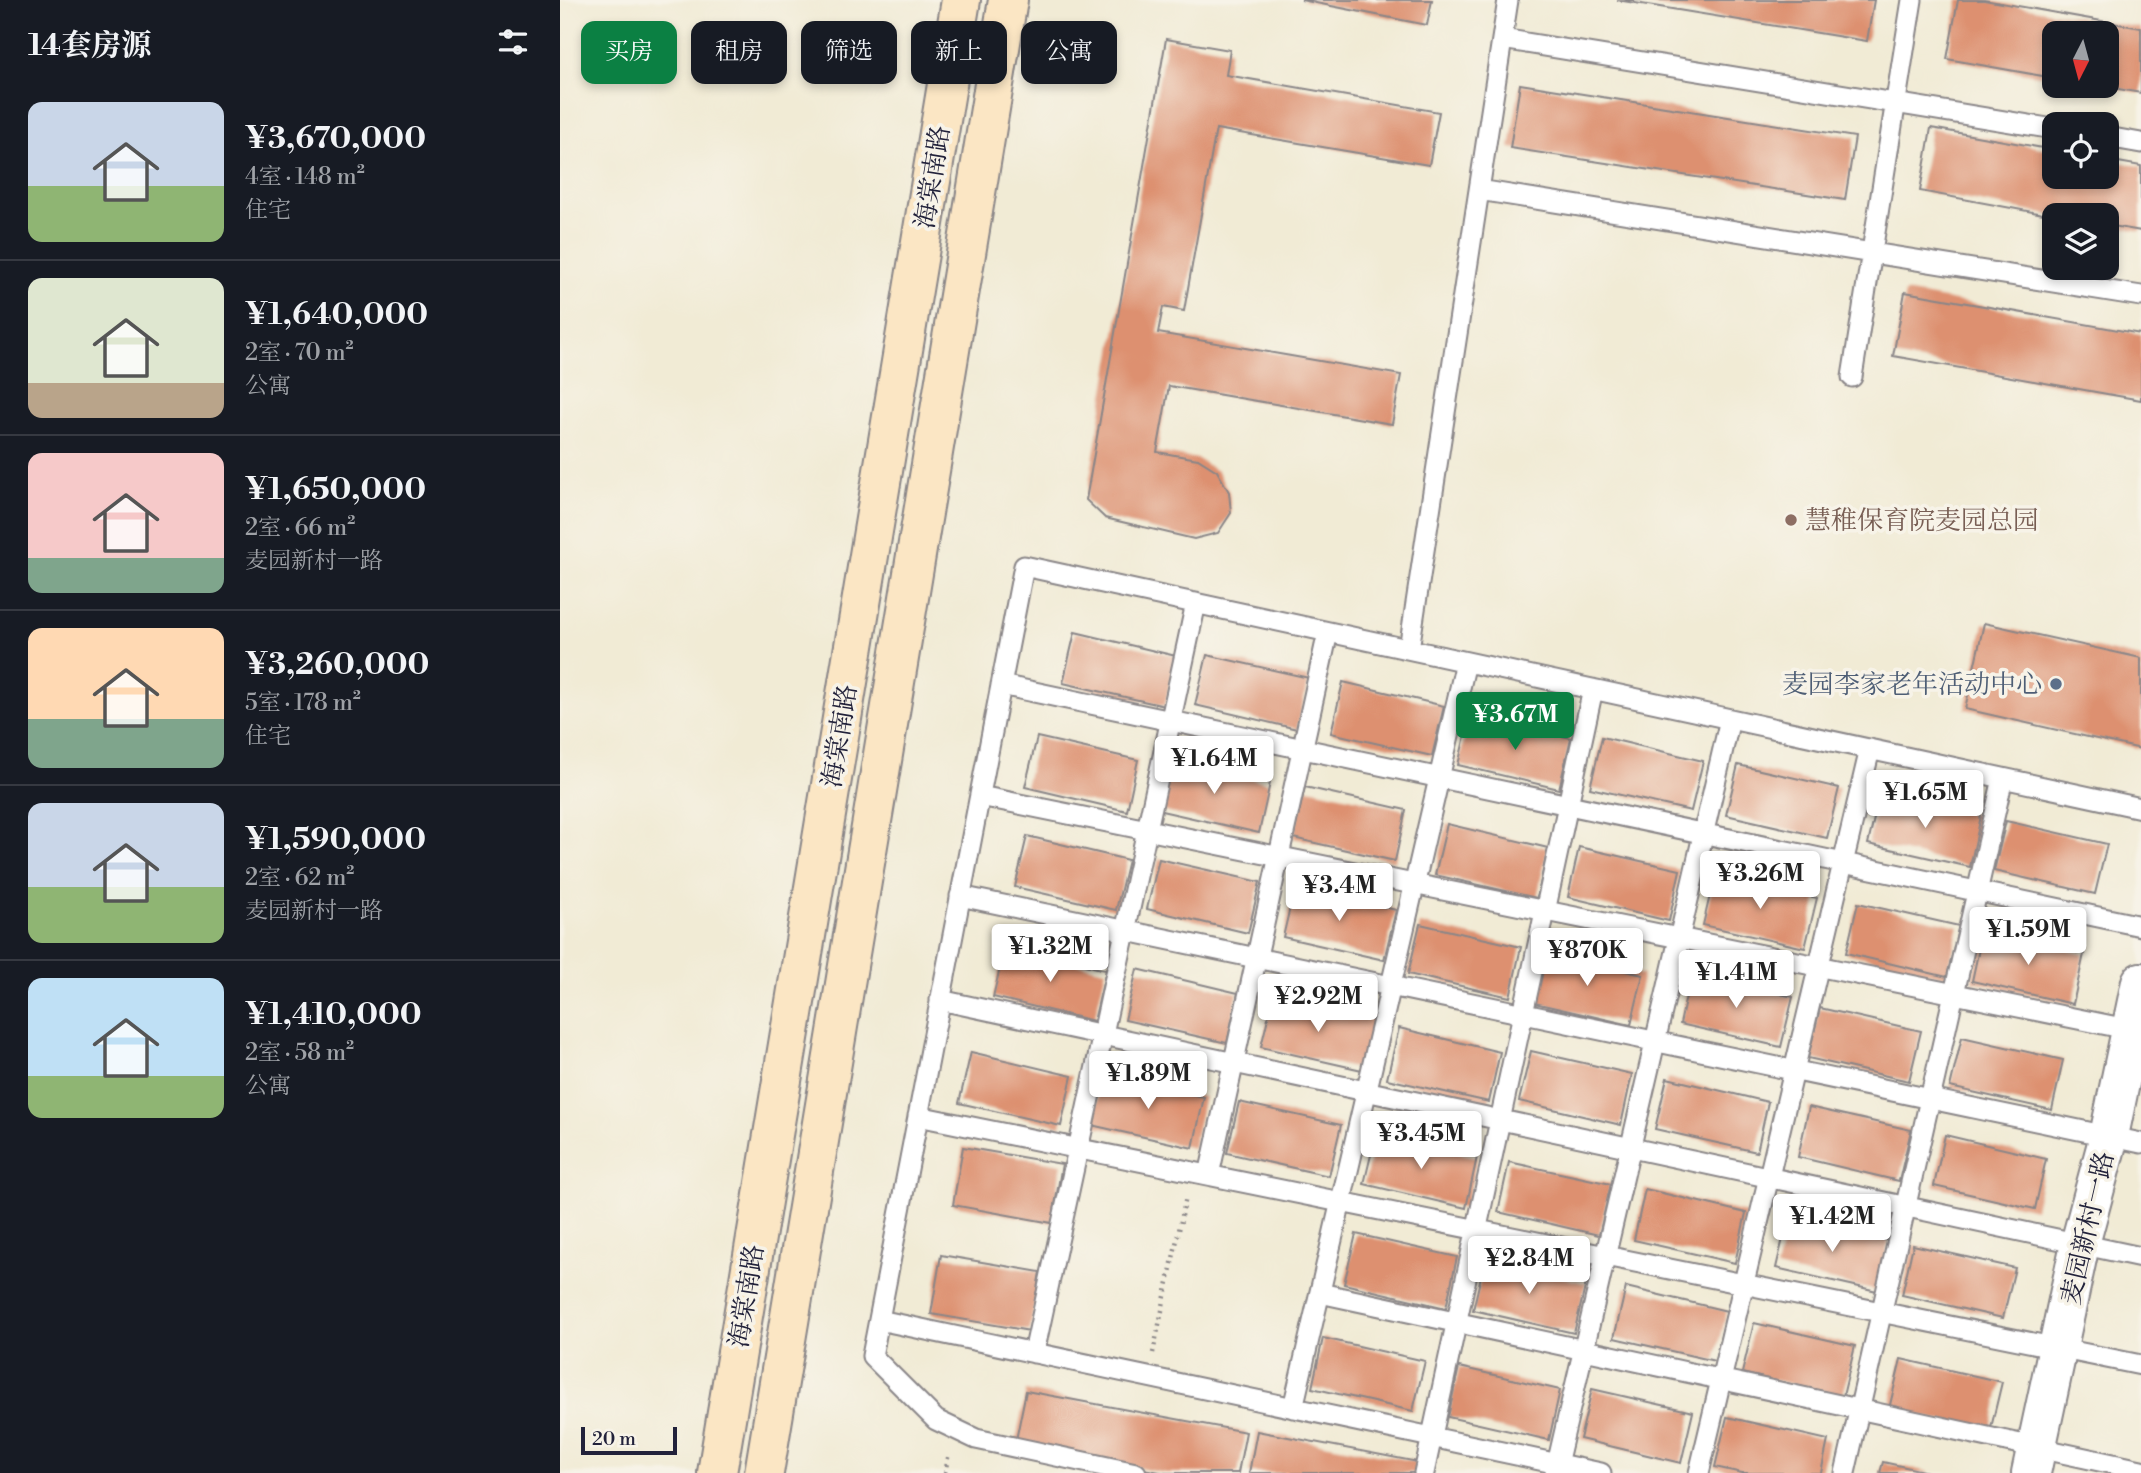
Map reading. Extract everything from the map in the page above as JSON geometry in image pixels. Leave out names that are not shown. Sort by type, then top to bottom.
[{"type":"main road","name":"海棠南路","points":[[717,1473],[961,0]]},
{"type":"main road","name":"海棠南路","points":[[764,1473],[1008,0]]},
{"type":"street","name":"麦园新村一路","points":[[2033,1461],[2060,1348],[2080,1244],[2125,1139],[2141,982]]},
{"type":"lane","points":[[1409,649],[1508,0]]},
{"type":"lane","points":[[1852,377],[1912,0]]},
{"type":"lane","points":[[1502,39],[2042,127]]},
{"type":"lane","points":[[2119,139],[2141,143]]},
{"type":"lane","points":[[1479,190],[2141,296]]},
{"type":"lane","points":[[1136,1473],[976,1439],[936,1420],[872,1356],[1024,566],[2141,808]]},
{"type":"lane","points":[[1034,1353],[1196,603]]},
{"type":"lane","points":[[1200,1174],[1234,1063],[1328,632]]},
{"type":"lane","points":[[1293,1408],[1466,662]]},
{"type":"lane","points":[[1001,685],[2141,926]]},
{"type":"lane","points":[[1424,1473],[1593,689]]},
{"type":"lane","points":[[1556,1468],[1730,719]]},
{"type":"lane","points":[[1699,1473],[1870,749]]},
{"type":"lane","points":[[1845,1473],[2003,778]]},
{"type":"lane","points":[[980,796],[2136,1031]]},
{"type":"lane","points":[[960,896],[2125,1139]]},
{"type":"lane","points":[[940,1000],[2141,1257]]},
{"type":"lane","points":[[918,1116],[2141,1365]]},
{"type":"lane","points":[[1320,1293],[1859,1409],[2033,1461],[2141,1470]]},
{"type":"lane","points":[[879,1320],[1432,1437],[1556,1468],[1601,1473]]},
{"type":"path","points":[[1147,1377],[1200,1174]]},
{"type":"building","points":[[1301,0],[1432,0],[1427,25]]},
{"type":"building","points":[[1617,0],[1874,0],[1867,41]]},
{"type":"building","points":[[1958,0],[1984,0],[2102,21],[2042,21],[2042,76],[1947,59]]},
{"type":"building","points":[[2119,24],[2141,28],[2141,93],[2119,89]]},
{"type":"building","points":[[1166,39],[1230,50],[1226,75],[1439,112],[1429,165],[1216,129],[1184,311],[1163,307],[1158,333],[1401,375],[1392,424],[1169,386],[1157,452],[1198,459],[1217,471],[1229,492],[1231,513],[1218,533],[1194,539],[1105,518],[1086,500]]},
{"type":"building","points":[[1520,84],[1855,137],[1845,200],[1510,148]]},
{"type":"building","points":[[1931,128],[2042,148],[2042,189],[2119,189],[2119,162],[2141,166],[2141,231],[2119,227],[2119,203],[2042,203],[2042,214],[1920,191]]},
{"type":"building","points":[[1905,292],[2141,334],[2141,400],[1893,356]]},
{"type":"building","name":"麦园李家老年活动中心","points":[[1984,623],[2141,658],[2141,749],[1965,709]]},
{"type":"building","points":[[1075,632],[1176,656],[1165,706],[1063,683]]},
{"type":"building","points":[[1207,655],[1309,678],[1297,729],[1195,705]]},
{"type":"building","points":[[1343,682],[1444,706],[1432,756],[1331,733]]},
{"type":"building","points":[[1470,715],[1571,738],[1559,789],[1458,765]]},
{"type":"building","points":[[1037,737],[1138,760],[1127,811],[1025,787]]},
{"type":"building","points":[[1602,737],[1703,761],[1691,811],[1590,788]]},
{"type":"building","points":[[1169,759],[1270,783],[1259,833],[1157,810]]},
{"type":"building","points":[[1738,765],[1839,788],[1827,838],[1726,815]]},
{"type":"building","points":[[1305,787],[1406,810],[1395,861],[1293,838]]},
{"type":"building","points":[[1880,793],[1981,816],[1970,867],[1868,844]]},
{"type":"building","points":[[2006,821],[2107,844],[2095,894],[1994,871]]},
{"type":"building","points":[[1447,824],[1548,848],[1537,898],[1435,875]]},
{"type":"building","points":[[1027,836],[1128,860],[1116,910],[1015,887]]},
{"type":"building","points":[[1579,847],[1680,870],[1669,921],[1568,897]]},
{"type":"building","points":[[1159,859],[1260,882],[1248,933],[1147,909]]},
{"type":"building","points":[[1715,874],[1817,898],[1805,948],[1703,925]]},
{"type":"building","points":[[1295,886],[1396,910],[1384,960],[1283,937]]},
{"type":"building","points":[[1858,903],[1959,926],[1947,977],[1846,953]]},
{"type":"building","points":[[1420,924],[1521,947],[1510,997],[1408,974]]},
{"type":"building","points":[[1983,930],[2084,954],[2073,1004],[1972,981]]},
{"type":"building","points":[[1005,947],[1106,970],[1094,1021],[993,997]]},
{"type":"building","points":[[1542,952],[1643,975],[1631,1025],[1530,1002]]},
{"type":"building","points":[[1137,969],[1238,993],[1227,1043],[1125,1020]]},
{"type":"building","points":[[1691,973],[1793,997],[1781,1047],[1680,1024]]},
{"type":"building","points":[[1273,997],[1374,1020],[1362,1070],[1261,1047]]},
{"type":"building","points":[[1820,1008],[1921,1031],[1909,1081],[1808,1058]]},
{"type":"building","points":[[1399,1028],[1500,1052],[1489,1102],[1387,1079]]},
{"type":"building","points":[[1962,1037],[2063,1060],[2052,1110],[1950,1087]]},
{"type":"building","points":[[1531,1051],[1632,1074],[1621,1125],[1519,1101]]},
{"type":"building","points":[[971,1052],[1072,1076],[1061,1126],[959,1103]]},
{"type":"building","points":[[1103,1075],[1204,1097],[1193,1148],[1091,1125]]},
{"type":"building","points":[[1667,1078],[1768,1102],[1757,1152],[1655,1129]]},
{"type":"building","points":[[1239,1102],[1341,1125],[1329,1176],[1227,1153]]},
{"type":"building","points":[[1809,1107],[1911,1130],[1899,1181],[1798,1157]]},
{"type":"building","points":[[1376,1134],[1477,1157],[1466,1208],[1364,1184]]},
{"type":"building","points":[[1945,1135],[2046,1159],[2035,1209],[1934,1186]]},
{"type":"building","points":[[963,1147],[1062,1164],[1052,1223],[953,1205]]},
{"type":"building","points":[[1509,1162],[1611,1184],[1599,1235],[1498,1212]]},
{"type":"building","points":[[1645,1189],[1746,1213],[1735,1263],[1634,1240]]},
{"type":"building","points":[[1788,1217],[1889,1241],[1877,1291],[1776,1268]]},
{"type":"building","points":[[1356,1234],[1457,1257],[1446,1308],[1344,1284]]},
{"type":"building","points":[[1913,1245],[2015,1268],[2003,1318],[1902,1295]]},
{"type":"building","points":[[941,1255],[1040,1272],[1030,1331],[931,1314]]},
{"type":"building","points":[[1485,1259],[1586,1283],[1574,1333],[1473,1310]]},
{"type":"building","points":[[1626,1287],[1727,1311],[1715,1361],[1614,1338]]},
{"type":"building","points":[[1754,1323],[1855,1346],[1843,1396],[1742,1373]]},
{"type":"building","points":[[1323,1338],[1425,1361],[1413,1411],[1312,1388]]},
{"type":"building","points":[[1901,1359],[2002,1382],[1990,1432],[1889,1409]]},
{"type":"building","points":[[1459,1367],[1560,1390],[1549,1440],[1448,1417]]},
{"type":"building","points":[[1592,1389],[1693,1412],[1681,1463],[1580,1439]]},
{"type":"building","points":[[1026,1391],[1246,1432],[1238,1473],[1165,1473],[1015,1445]]},
{"type":"building","points":[[1727,1417],[1828,1440],[1821,1473],[1742,1473],[1715,1467]]},
{"type":"building","points":[[1257,1431],[1418,1462],[1416,1473],[1249,1473]]},
{"type":"building","points":[[1883,1462],[1928,1472],[1928,1473],[1880,1473]]},
{"type":"place","name":"慧稚保育院麦园总园","points":[[1791,520]]},
{"type":"place","name":"麦园李家老年活动中心","points":[[2056,684]]}]
